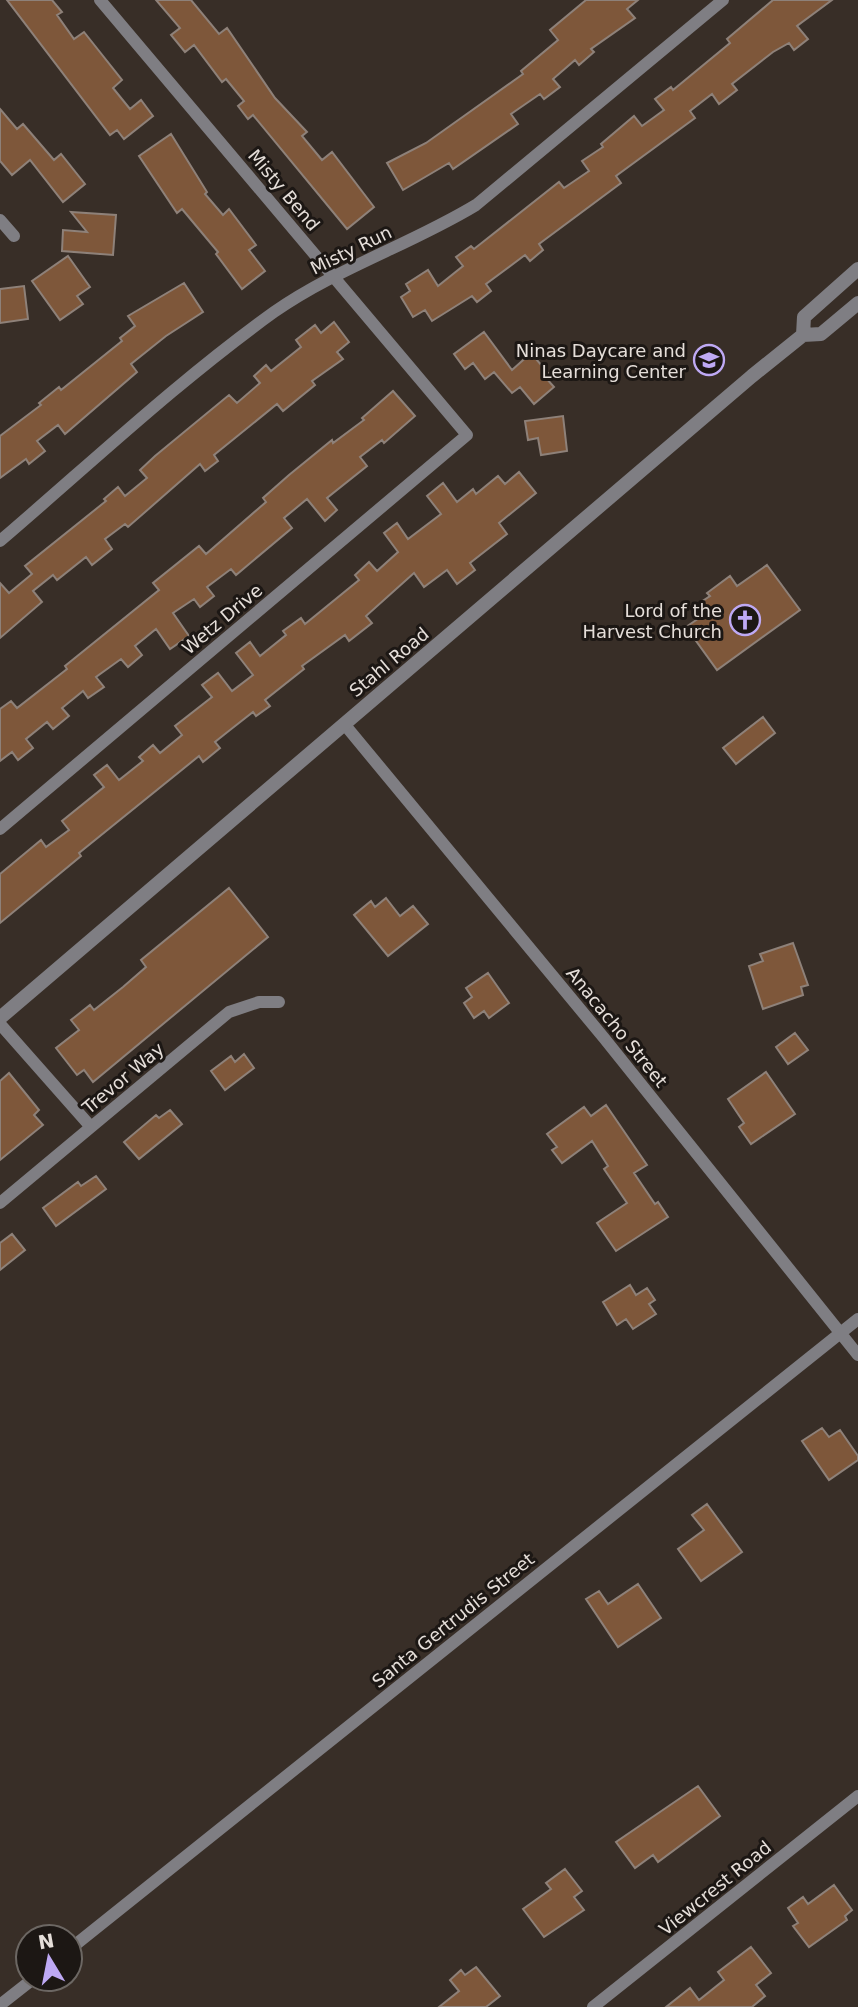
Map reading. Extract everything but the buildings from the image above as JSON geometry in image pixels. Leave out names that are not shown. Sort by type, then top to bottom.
[{"type":"street","name":"Misty Bend","points":[[100,0],[467,435]]},
{"type":"street","name":"Misty Run","points":[[0,541],[275,312],[333,275],[432,232],[476,205],[723,0]]},
{"type":"street","points":[[0,220],[13,236]]},
{"type":"street","name":"Stahl Road","points":[[803,335],[804,317],[858,269]]},
{"type":"street","name":"Stahl Road","points":[[0,1018],[803,335],[821,334],[858,303]]},
{"type":"street","name":"Wetz Drive","points":[[0,829],[467,435]]},
{"type":"street","name":"Anacacho Street","points":[[345,725],[604,1038],[858,1355]]},
{"type":"street","name":"Trevor Way","points":[[0,1203],[229,1012],[259,1002],[279,1002]]},
{"type":"street","points":[[0,1024],[91,1127]]},
{"type":"street","name":"Santa Gertrudis Street","points":[[84,1938],[858,1319]]},
{"type":"street","name":"Viewcrest Road","points":[[593,2007],[858,1796]]},
{"type":"street","points":[[0,2005],[15,1993]]},
{"type":"place","name":"Ninas Daycare and Learning Center","points":[[709,360]]},
{"type":"place","name":"Lord of the Harvest Church","points":[[745,620]]}]
